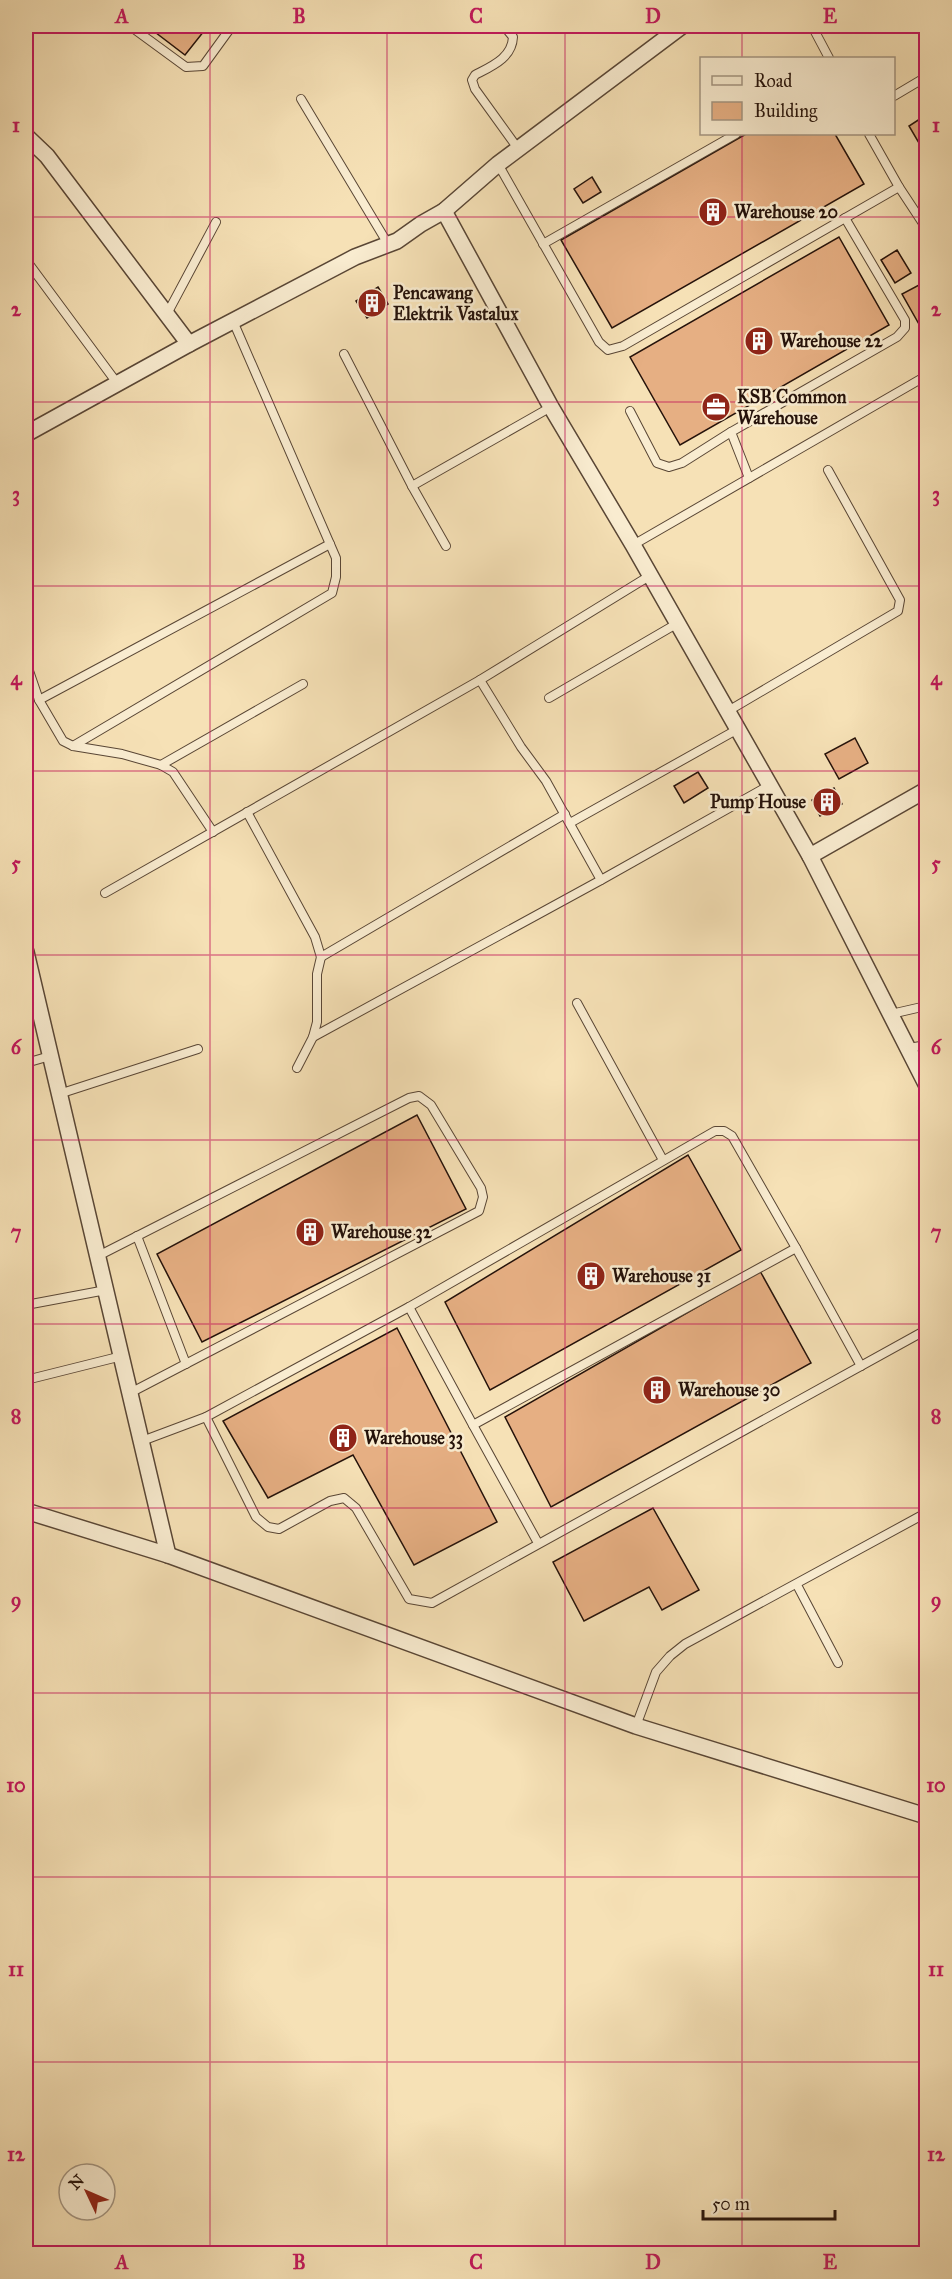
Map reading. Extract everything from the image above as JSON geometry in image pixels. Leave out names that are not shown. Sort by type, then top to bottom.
[{"type":"street","points":[[28,427],[117,384],[355,257],[397,241],[444,211],[498,164],[682,26]]},
{"type":"street","points":[[26,136],[47,156],[189,344]]},
{"type":"street","points":[[444,211],[552,407],[651,575],[810,856],[927,1084]]},
{"type":"street","points":[[810,856],[927,790]]},
{"type":"street","points":[[26,952],[168,1555]]},
{"type":"street","points":[[26,1511],[168,1555],[636,1726],[927,1816]]},
{"type":"lane","points":[[130,26],[186,67],[203,66],[232,26]]},
{"type":"lane","points":[[504,26],[513,37],[513,48],[506,57],[475,75],[472,80],[475,89],[519,150]]},
{"type":"lane","points":[[812,26],[828,57]]},
{"type":"lane","points":[[895,95],[927,76]]},
{"type":"lane","points":[[301,99],[388,244]]},
{"type":"lane","points":[[543,244],[734,135]]},
{"type":"lane","points":[[870,135],[899,187],[927,228]]},
{"type":"lane","points":[[498,164],[599,342],[608,350],[623,346],[899,187]]},
{"type":"lane","points":[[630,411],[657,463],[669,467],[682,463],[730,432],[897,338],[905,328],[905,320],[845,218]]},
{"type":"lane","points":[[167,314],[216,222]]},
{"type":"lane","points":[[26,260],[117,384]]},
{"type":"lane","points":[[73,746],[332,592],[336,577],[336,558],[233,321]]},
{"type":"lane","points":[[344,354],[412,486],[446,546]]},
{"type":"lane","points":[[633,544],[927,376]]},
{"type":"lane","points":[[412,486],[552,407]]},
{"type":"lane","points":[[730,432],[749,478]]},
{"type":"lane","points":[[927,445],[925,450],[927,459]]},
{"type":"lane","points":[[728,711],[898,611],[900,600],[828,470]]},
{"type":"lane","points":[[39,699],[330,544]]},
{"type":"lane","points":[[105,893],[480,680],[651,575]]},
{"type":"lane","points":[[549,698],[678,623]]},
{"type":"lane","points":[[26,662],[39,699],[63,741],[73,746],[122,754],[161,765],[173,772],[213,832]]},
{"type":"lane","points":[[480,680],[520,747],[546,781],[601,880]]},
{"type":"lane","points":[[161,765],[303,684]]},
{"type":"lane","points":[[570,823],[738,729]]},
{"type":"lane","points":[[313,1036],[601,880],[770,784]]},
{"type":"lane","points":[[247,812],[315,938],[321,957],[316,974],[317,1022],[313,1036],[297,1068]]},
{"type":"lane","points":[[321,957],[565,814]]},
{"type":"lane","points":[[577,1003],[663,1160]]},
{"type":"lane","points":[[891,1014],[927,1006]]},
{"type":"lane","points":[[909,1048],[927,1045]]},
{"type":"lane","points":[[59,1094],[198,1049]]},
{"type":"lane","points":[[26,1063],[50,1056]]},
{"type":"lane","points":[[98,1256],[409,1098],[419,1096],[430,1105],[481,1188],[483,1197],[479,1211],[130,1393]]},
{"type":"lane","points":[[142,1441],[206,1416],[409,1307],[715,1131],[724,1131],[732,1136],[861,1366]]},
{"type":"lane","points":[[137,1236],[186,1364]]},
{"type":"lane","points":[[473,1425],[796,1248]]},
{"type":"lane","points":[[26,1305],[106,1290]]},
{"type":"lane","points":[[409,1307],[538,1543]]},
{"type":"lane","points":[[206,1416],[256,1517],[268,1527],[279,1529],[330,1501],[344,1498],[356,1508],[409,1599],[432,1603],[927,1330]]},
{"type":"lane","points":[[26,1380],[122,1356]]},
{"type":"lane","points":[[636,1726],[656,1672],[685,1644],[927,1513]]},
{"type":"lane","points":[[797,1584],[838,1663]]},
{"type":"building","points":[[147,26],[208,26],[185,55]]},
{"type":"building","points":[[926,115],[926,155],[909,126]]},
{"type":"building","name":"Warehouse 20","points":[[744,135],[836,135],[864,184],[612,328],[561,240]]},
{"type":"building","points":[[592,177],[601,192],[583,203],[574,189]]},
{"type":"building","name":"Warehouse 22","points":[[839,237],[889,325],[680,445],[630,357]]},
{"type":"building","points":[[897,250],[911,273],[895,283],[881,260]]},
{"type":"building","points":[[919,285],[926,298],[926,322],[920,326],[902,294]]},
{"type":"building","name":"Pencawang Elektrik Vastalux","points":[[378,287],[388,304],[367,318],[356,301]]},
{"type":"building","points":[[855,738],[868,763],[839,779],[825,754]]},
{"type":"building","points":[[698,772],[708,788],[684,803],[674,786]]},
{"type":"building","name":"Pump House","points":[[834,788],[842,804],[820,816],[812,800]]},
{"type":"building","name":"Warehouse 32","points":[[417,1115],[466,1209],[202,1342],[157,1254]]},
{"type":"building","name":"Warehouse 31","points":[[688,1155],[741,1250],[490,1390],[445,1302]]},
{"type":"building","name":"Warehouse 30","points":[[760,1271],[811,1363],[551,1507],[505,1417]]},
{"type":"building","name":"Warehouse 33","points":[[397,1328],[497,1522],[414,1565],[353,1455],[268,1498],[223,1421]]},
{"type":"building","points":[[653,1508],[699,1590],[662,1610],[649,1587],[584,1621],[553,1562]]},
{"type":"place","name":"Warehouse 20","points":[[713,212]]},
{"type":"place","name":"Pencawang Elektrik Vastalux","points":[[372,303]]},
{"type":"place","name":"Warehouse 22","points":[[759,341]]},
{"type":"place","name":"KSB Common Warehouse","points":[[716,407]]},
{"type":"place","name":"Pump House","points":[[827,802]]},
{"type":"place","name":"Warehouse 32","points":[[310,1232]]},
{"type":"place","name":"Warehouse 31","points":[[591,1276]]},
{"type":"place","name":"Warehouse 30","points":[[657,1390]]},
{"type":"place","name":"Warehouse 33","points":[[343,1438]]}]
